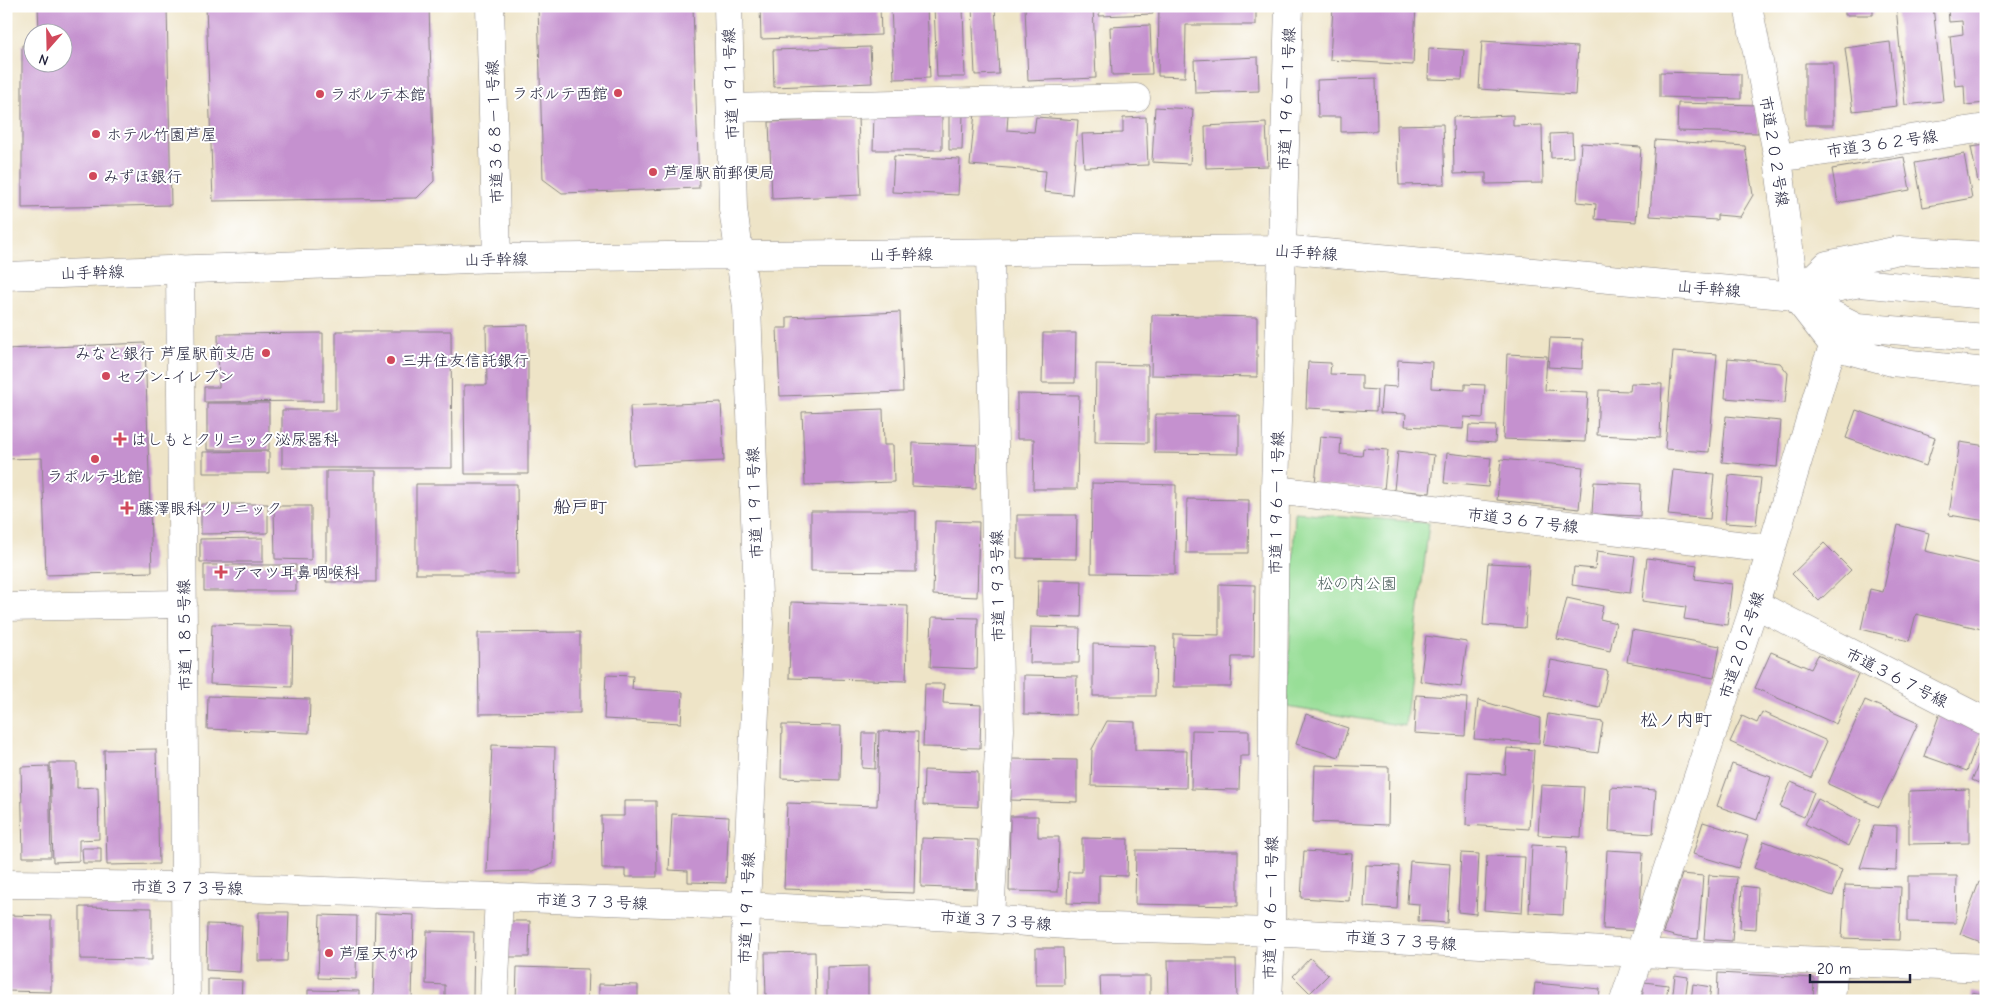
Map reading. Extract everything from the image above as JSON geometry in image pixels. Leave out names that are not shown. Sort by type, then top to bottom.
[{"type":"street","name":"市道３６８－１号線","points":[[490,6],[497,258]]},
{"type":"street","name":"市道１９１号線","points":[[728,6],[733,208],[747,308],[759,622],[746,906],[744,1001]]},
{"type":"street","name":"市道１９６－１号線","points":[[1268,1001],[1275,490],[1289,6]]},
{"type":"street","name":"市道２０２号線","points":[[1748,6],[1778,158],[1794,296]]},
{"type":"street","points":[[730,108],[1136,98]]},
{"type":"street","name":"市道３６２号線","points":[[1778,158],[1986,128]]},
{"type":"street","name":"山手幹線","points":[[6,276],[497,258],[739,254],[990,254],[1282,249],[1794,296],[1860,283],[1986,295]]},
{"type":"street","points":[[1986,256],[1899,250],[1827,265],[1794,296],[1834,346],[1892,362],[1986,372]]},
{"type":"street","name":"市道１９３号線","points":[[990,254],[1000,730],[990,918]]},
{"type":"street","name":"市道１８５号線","points":[[180,269],[186,1001]]},
{"type":"street","name":"山手幹線","points":[[1794,296],[1857,327],[1986,338]]},
{"type":"street","name":"市道２０２号線","points":[[1624,1001],[1755,604],[1834,346]]},
{"type":"street","name":"市道３６７号線","points":[[1275,490],[1772,548]]},
{"type":"street","points":[[6,607],[183,604]]},
{"type":"street","name":"市道３６７号線","points":[[1755,604],[1986,722]]},
{"type":"street","name":"市道３７３号線","points":[[6,884],[186,886],[746,906],[990,918],[1078,926],[1270,932],[1639,953],[1986,968]]},
{"type":"street","points":[[494,1001],[499,897]]},
{"type":"street","points":[[1831,1001],[1834,962]]},
{"type":"green space","name":"松の内公園","points":[[1295,512],[1429,523],[1405,726],[1287,707]]},
{"type":"building","name":"ホテル竹園芦屋","points":[[38,6],[167,6],[171,205],[22,208],[22,72],[72,72],[72,22],[39,22]]},
{"type":"building","name":"ラポルテ本館","points":[[206,6],[429,6],[434,181],[417,198],[213,201]]},
{"type":"building","name":"ラポルテ西館","points":[[538,6],[693,6],[699,188],[562,193],[543,179]]},
{"type":"building","points":[[760,6],[880,6],[881,35],[761,39]]},
{"type":"building","points":[[891,6],[927,6],[930,78],[894,79]]},
{"type":"building","points":[[934,6],[963,6],[965,77],[937,77]]},
{"type":"building","points":[[972,6],[995,6],[999,74],[975,75]]},
{"type":"building","points":[[1025,6],[1093,6],[1096,78],[1028,81]]},
{"type":"building","points":[[1099,6],[1152,6],[1153,14],[1099,16]]},
{"type":"building","points":[[1159,6],[1256,6],[1256,25],[1186,25],[1185,77],[1158,76]]},
{"type":"building","points":[[1333,6],[1416,6],[1413,65],[1330,60]]},
{"type":"building","points":[[1845,6],[1873,6],[1873,15],[1845,15]]},
{"type":"building","points":[[1896,6],[1933,6],[1943,101],[1905,105]]},
{"type":"building","points":[[1986,6],[1986,103],[1965,105],[1964,85],[1955,86],[1950,36],[1963,34],[1962,21],[1949,22],[1948,8]]},
{"type":"building","points":[[1150,25],[1152,74],[1112,75],[1110,27]]},
{"type":"building","points":[[1482,41],[1578,47],[1575,95],[1479,89]]},
{"type":"building","points":[[1890,42],[1897,106],[1853,111],[1845,48]]},
{"type":"building","points":[[870,47],[872,83],[774,87],[773,50]]},
{"type":"building","points":[[1429,48],[1464,50],[1462,80],[1428,79]]},
{"type":"building","points":[[1258,57],[1259,91],[1195,93],[1194,60]]},
{"type":"building","points":[[1805,63],[1833,63],[1833,125],[1805,125]]},
{"type":"building","points":[[1660,72],[1741,74],[1741,99],[1660,97]]},
{"type":"building","points":[[1376,78],[1377,131],[1341,132],[1341,117],[1318,117],[1317,80]]},
{"type":"building","points":[[1678,103],[1758,105],[1758,133],[1677,131]]},
{"type":"building","points":[[1155,107],[1193,109],[1190,164],[1152,162]]},
{"type":"building","points":[[975,112],[1008,115],[1007,130],[1034,132],[1036,117],[1078,120],[1072,195],[1044,192],[1046,171],[970,165]]},
{"type":"building","points":[[874,113],[942,113],[942,150],[873,150]]},
{"type":"building","points":[[949,113],[963,113],[962,150],[949,150]]},
{"type":"building","points":[[1513,115],[1513,126],[1542,125],[1543,183],[1486,184],[1486,173],[1454,174],[1453,117]]},
{"type":"building","points":[[1146,117],[1148,165],[1084,167],[1082,134],[1123,133],[1123,118]]},
{"type":"building","points":[[858,118],[861,195],[772,199],[769,122]]},
{"type":"building","points":[[1266,123],[1268,166],[1206,168],[1205,126]]},
{"type":"building","points":[[1443,124],[1445,184],[1399,185],[1397,125]]},
{"type":"building","points":[[1572,133],[1573,157],[1551,158],[1550,134]]},
{"type":"building","points":[[1655,140],[1745,146],[1753,195],[1740,217],[1717,215],[1717,220],[1650,216]]},
{"type":"building","points":[[1581,143],[1641,147],[1636,222],[1595,219],[1596,204],[1577,202]]},
{"type":"building","points":[[1986,145],[1986,180],[1978,182],[1971,147]]},
{"type":"building","points":[[1964,154],[1972,198],[1923,207],[1915,163]]},
{"type":"building","points":[[894,156],[960,159],[958,195],[892,192]]},
{"type":"building","points":[[1904,157],[1910,190],[1838,203],[1832,169]]},
{"type":"building","points":[[900,312],[903,392],[780,396],[777,328],[787,328],[787,317]]},
{"type":"building","points":[[1152,315],[1257,317],[1257,377],[1151,375]]},
{"type":"building","points":[[528,325],[528,474],[465,474],[464,385],[487,385],[486,326]]},
{"type":"building","points":[[336,331],[451,331],[452,468],[282,468],[282,410],[336,410]]},
{"type":"building","points":[[323,333],[323,401],[204,402],[204,387],[219,387],[218,334]]},
{"type":"building","points":[[1043,333],[1076,333],[1075,383],[1042,383]]},
{"type":"building","points":[[1550,338],[1583,339],[1582,369],[1548,367]]},
{"type":"building","name":"ラポルテ北館","points":[[145,343],[152,572],[46,575],[42,458],[6,459],[6,349]]},
{"type":"building","points":[[1673,351],[1717,354],[1709,452],[1665,449]]},
{"type":"building","points":[[1507,354],[1547,356],[1545,390],[1588,392],[1585,442],[1503,439]]},
{"type":"building","points":[[1728,358],[1780,363],[1788,373],[1785,403],[1725,398]]},
{"type":"building","points":[[1398,360],[1432,362],[1431,388],[1465,390],[1465,384],[1485,385],[1483,418],[1464,417],[1463,429],[1405,426],[1406,414],[1380,413],[1382,386],[1397,387]]},
{"type":"building","points":[[1308,362],[1331,363],[1330,374],[1362,375],[1362,389],[1377,390],[1376,411],[1306,408]]},
{"type":"building","points":[[1096,364],[1148,365],[1148,443],[1095,442]]},
{"type":"building","points":[[1631,383],[1662,384],[1660,438],[1597,435],[1599,390],[1630,391]]},
{"type":"building","points":[[1017,394],[1079,395],[1077,489],[1033,489],[1034,439],[1017,439]]},
{"type":"building","points":[[721,402],[724,461],[633,465],[630,406]]},
{"type":"building","points":[[207,403],[269,403],[269,450],[207,450]]},
{"type":"building","points":[[883,409],[884,445],[893,445],[894,482],[805,485],[802,412]]},
{"type":"building","points":[[1856,410],[1935,438],[1926,466],[1846,438]]},
{"type":"building","points":[[1155,414],[1239,415],[1239,454],[1155,453]]},
{"type":"building","points":[[1726,416],[1781,421],[1777,467],[1722,462]]},
{"type":"building","points":[[1469,425],[1496,426],[1495,443],[1468,441]]},
{"type":"building","points":[[1320,436],[1341,438],[1340,454],[1362,456],[1363,448],[1388,450],[1384,490],[1315,483]]},
{"type":"building","points":[[1960,442],[1986,446],[1986,521],[1949,515]]},
{"type":"building","points":[[913,443],[977,445],[976,489],[912,486]]},
{"type":"building","points":[[269,451],[269,473],[203,473],[203,452]]},
{"type":"building","points":[[1398,451],[1434,455],[1430,493],[1394,490]]},
{"type":"building","points":[[1447,453],[1491,458],[1488,487],[1444,483]]},
{"type":"building","points":[[1501,459],[1583,467],[1579,509],[1497,500]]},
{"type":"building","points":[[1673,470],[1714,474],[1710,519],[1668,515]]},
{"type":"building","points":[[326,471],[376,471],[376,582],[326,582]]},
{"type":"building","points":[[1729,475],[1761,478],[1756,525],[1725,523]]},
{"type":"building","points":[[1594,482],[1641,484],[1640,516],[1592,514]]},
{"type":"building","points":[[1092,483],[1176,485],[1175,574],[1091,573]]},
{"type":"building","points":[[416,484],[517,484],[518,574],[416,574]]},
{"type":"building","points":[[1187,499],[1249,500],[1248,553],[1186,553]]},
{"type":"building","points":[[201,504],[268,504],[268,533],[201,534]]},
{"type":"building","points":[[274,506],[311,506],[311,560],[275,559]]},
{"type":"building","points":[[811,511],[916,511],[916,572],[811,571]]},
{"type":"building","points":[[1017,515],[1077,515],[1076,559],[1017,558]]},
{"type":"building","points":[[935,521],[979,522],[977,597],[933,595]]},
{"type":"building","points":[[1898,525],[1929,533],[1925,551],[1986,565],[1986,630],[1916,614],[1909,641],[1861,629],[1870,589],[1883,592]]},
{"type":"building","points":[[263,538],[263,562],[200,562],[200,539]]},
{"type":"building","points":[[1824,543],[1851,570],[1819,601],[1792,574]]},
{"type":"building","points":[[1597,551],[1635,556],[1630,593],[1572,585],[1574,567],[1595,569]]},
{"type":"building","points":[[1647,558],[1697,565],[1695,579],[1732,584],[1727,625],[1684,619],[1686,607],[1642,601]]},
{"type":"building","points":[[1488,563],[1529,565],[1525,628],[1483,625]]},
{"type":"building","points":[[204,565],[296,565],[296,591],[204,591]]},
{"type":"building","points":[[1038,580],[1082,581],[1081,617],[1037,616]]},
{"type":"building","points":[[1219,584],[1255,585],[1254,657],[1232,657],[1231,687],[1173,687],[1174,634],[1219,635]]},
{"type":"building","points":[[1567,598],[1603,606],[1600,619],[1616,623],[1610,651],[1557,639]]},
{"type":"building","points":[[791,602],[908,606],[906,681],[789,678]]},
{"type":"building","points":[[932,617],[978,618],[977,669],[930,667]]},
{"type":"building","points":[[212,624],[293,626],[292,687],[210,684]]},
{"type":"building","points":[[1031,627],[1080,628],[1079,663],[1030,663]]},
{"type":"building","points":[[1632,630],[1720,646],[1714,678],[1627,662]]},
{"type":"building","points":[[580,632],[580,713],[479,714],[478,633]]},
{"type":"building","points":[[1426,636],[1467,642],[1461,687],[1420,681]]},
{"type":"building","points":[[1093,644],[1156,646],[1155,696],[1093,696]]},
{"type":"building","points":[[1771,652],[1811,669],[1818,655],[1858,674],[1836,724],[1755,688]]},
{"type":"building","points":[[1551,660],[1608,671],[1600,708],[1544,696]]},
{"type":"building","points":[[606,675],[633,676],[632,689],[683,692],[681,723],[604,719]]},
{"type":"building","points":[[1024,675],[1077,676],[1076,715],[1024,714]]},
{"type":"building","points":[[925,684],[944,684],[943,703],[981,705],[980,748],[923,747]]},
{"type":"building","points":[[1416,695],[1467,698],[1465,736],[1414,733]]},
{"type":"building","points":[[208,696],[310,699],[309,733],[207,729]]},
{"type":"building","points":[[1478,700],[1540,718],[1539,743],[1474,739]]},
{"type":"building","points":[[1865,700],[1918,723],[1879,807],[1828,784]]},
{"type":"building","points":[[1762,712],[1827,741],[1811,778],[1730,742],[1742,716],[1757,723]]},
{"type":"building","points":[[1940,713],[1983,728],[1967,771],[1924,756]]},
{"type":"building","points":[[1306,714],[1348,728],[1339,757],[1296,744]]},
{"type":"building","points":[[1548,714],[1603,722],[1598,753],[1543,745]]},
{"type":"building","points":[[1107,721],[1135,722],[1135,750],[1187,751],[1186,788],[1091,786],[1092,749]]},
{"type":"building","points":[[782,725],[841,726],[840,780],[781,778]]},
{"type":"building","points":[[1192,730],[1249,731],[1249,756],[1240,756],[1239,790],[1191,789]]},
{"type":"building","points":[[879,731],[918,732],[914,893],[784,889],[787,803],[877,806]]},
{"type":"building","points":[[863,733],[876,733],[875,769],[862,768]]},
{"type":"building","points":[[492,745],[555,747],[553,864],[533,871],[487,872]]},
{"type":"building","points":[[1986,745],[1986,786],[1972,780]]},
{"type":"building","points":[[1507,748],[1534,750],[1529,829],[1466,825],[1468,772],[1505,774]]},
{"type":"building","points":[[156,749],[159,864],[107,865],[104,750]]},
{"type":"building","points":[[1011,759],[1077,760],[1077,802],[1011,800]]},
{"type":"building","points":[[50,763],[77,763],[77,788],[98,787],[99,839],[79,840],[79,861],[53,862]]},
{"type":"building","points":[[1732,764],[1771,777],[1757,820],[1717,806]]},
{"type":"building","points":[[1315,765],[1389,767],[1388,825],[1313,822]]},
{"type":"building","points":[[49,766],[51,857],[23,857],[21,767]]},
{"type":"building","points":[[924,770],[978,772],[978,807],[923,805]]},
{"type":"building","points":[[1791,782],[1814,792],[1804,817],[1780,807]]},
{"type":"building","points":[[1541,785],[1584,787],[1581,837],[1538,835]]},
{"type":"building","points":[[1611,787],[1656,790],[1653,834],[1609,831]]},
{"type":"building","points":[[1969,789],[1969,843],[1909,844],[1909,791]]},
{"type":"building","points":[[1818,799],[1861,821],[1849,846],[1805,824]]},
{"type":"building","points":[[624,801],[656,801],[657,877],[625,877],[625,869],[602,869],[601,816],[624,816]]},
{"type":"building","points":[[672,814],[729,817],[726,883],[688,882],[688,871],[669,870]]},
{"type":"building","points":[[1010,816],[1038,816],[1038,837],[1059,837],[1058,892],[1009,891]]},
{"type":"building","points":[[1703,822],[1748,836],[1738,868],[1693,854]]},
{"type":"building","points":[[1874,825],[1897,826],[1896,870],[1860,868]]},
{"type":"building","points":[[922,838],[978,840],[976,889],[921,887]]},
{"type":"building","points":[[1082,838],[1128,839],[1127,876],[1099,875],[1099,904],[1067,903],[1068,872],[1082,872]]},
{"type":"building","points":[[1764,841],[1842,870],[1833,896],[1754,868]]},
{"type":"building","points":[[1532,845],[1567,847],[1563,915],[1529,913]]},
{"type":"building","points":[[82,848],[101,848],[101,863],[83,863]]},
{"type":"building","points":[[1136,850],[1238,851],[1238,906],[1135,904]]},
{"type":"building","points":[[1607,850],[1643,852],[1639,931],[1603,929]]},
{"type":"building","points":[[1304,851],[1352,854],[1349,901],[1301,898]]},
{"type":"building","points":[[1461,853],[1479,854],[1476,914],[1458,912]]},
{"type":"building","points":[[1487,856],[1525,857],[1522,913],[1484,910]]},
{"type":"building","points":[[1410,861],[1450,864],[1447,923],[1418,921],[1419,904],[1407,903]]},
{"type":"building","points":[[1366,865],[1399,866],[1397,909],[1364,907]]},
{"type":"building","points":[[1682,874],[1703,876],[1698,939],[1663,933]]},
{"type":"building","points":[[1709,875],[1737,877],[1732,941],[1704,939]]},
{"type":"building","points":[[1908,876],[1957,876],[1956,923],[1908,922]]},
{"type":"building","points":[[1979,882],[1986,884],[1986,944],[1960,934]]},
{"type":"building","points":[[1845,885],[1901,887],[1899,940],[1842,938]]},
{"type":"building","points":[[1742,886],[1758,888],[1756,929],[1740,928]]},
{"type":"building","points":[[80,907],[152,908],[152,960],[80,959]]},
{"type":"building","points":[[259,912],[289,912],[287,961],[258,961]]},
{"type":"building","points":[[375,913],[414,915],[412,1001],[373,1001]]},
{"type":"building","points":[[6,915],[51,916],[51,992],[6,991]]},
{"type":"building","points":[[320,915],[357,916],[356,979],[318,978]]},
{"type":"building","points":[[507,921],[530,921],[529,957],[506,957]]},
{"type":"building","points":[[207,924],[242,925],[240,972],[206,970]]},
{"type":"building","points":[[427,931],[474,932],[473,997],[445,996],[445,985],[426,984]]},
{"type":"building","points":[[1036,948],[1063,948],[1064,985],[1036,985]]},
{"type":"building","points":[[815,952],[816,1001],[766,1001],[765,953]]},
{"type":"building","points":[[1310,958],[1328,975],[1310,993],[1293,976]]},
{"type":"building","points":[[1168,960],[1236,960],[1237,1001],[1169,1001]]},
{"type":"building","points":[[868,966],[868,1001],[827,1001],[827,967]]},
{"type":"building","points":[[517,967],[588,969],[587,1001],[516,1001]]},
{"type":"building","points":[[1718,973],[1814,978],[1813,1001],[1717,1001]]},
{"type":"building","points":[[1675,975],[1688,977],[1685,1001],[1672,1001]]},
{"type":"building","points":[[1100,976],[1150,976],[1150,1001],[1101,1001]]},
{"type":"building","points":[[208,979],[242,980],[241,1001],[208,1001]]},
{"type":"building","points":[[1644,982],[1668,985],[1666,1001],[1642,1001]]},
{"type":"building","points":[[1535,983],[1600,989],[1599,1001],[1533,1001]]},
{"type":"building","points":[[599,984],[638,985],[638,1001],[599,1001]]},
{"type":"building","points":[[1693,984],[1711,987],[1709,1001],[1691,1001]]},
{"type":"building","points":[[308,990],[359,991],[359,1001],[308,1001]]},
{"type":"building","points":[[1972,992],[1986,995],[1986,1001],[1971,1001]]},
{"type":"place","name":"ラポルテ西館","points":[[618,93]]},
{"type":"place","name":"ラポルテ本館","points":[[320,94]]},
{"type":"place","name":"ホテル竹園芦屋","points":[[96,134]]},
{"type":"place","name":"芦屋駅前郵便局","points":[[653,172]]},
{"type":"place","name":"みずほ銀行","points":[[93,176]]},
{"type":"place","name":"みなと銀行 芦屋駅前支店","points":[[266,353]]},
{"type":"place","name":"三井住友信託銀行","points":[[391,360]]},
{"type":"place","name":"セブン-イレブン","points":[[106,376]]},
{"type":"place","name":"はしもとクリニック泌尿器科","points":[[120,439]]},
{"type":"place","name":"ラポルテ北館","points":[[95,459]]},
{"type":"place","name":"藤澤眼科クリニック","points":[[127,508]]},
{"type":"place","name":"アマツ耳鼻咽喉科","points":[[221,572]]},
{"type":"place","name":"芦屋天がゆ","points":[[329,953]]},
{"type":"district","name":"船戸町","points":[[580,507]]},
{"type":"district","name":"松ノ内町","points":[[1676,720]]}]
